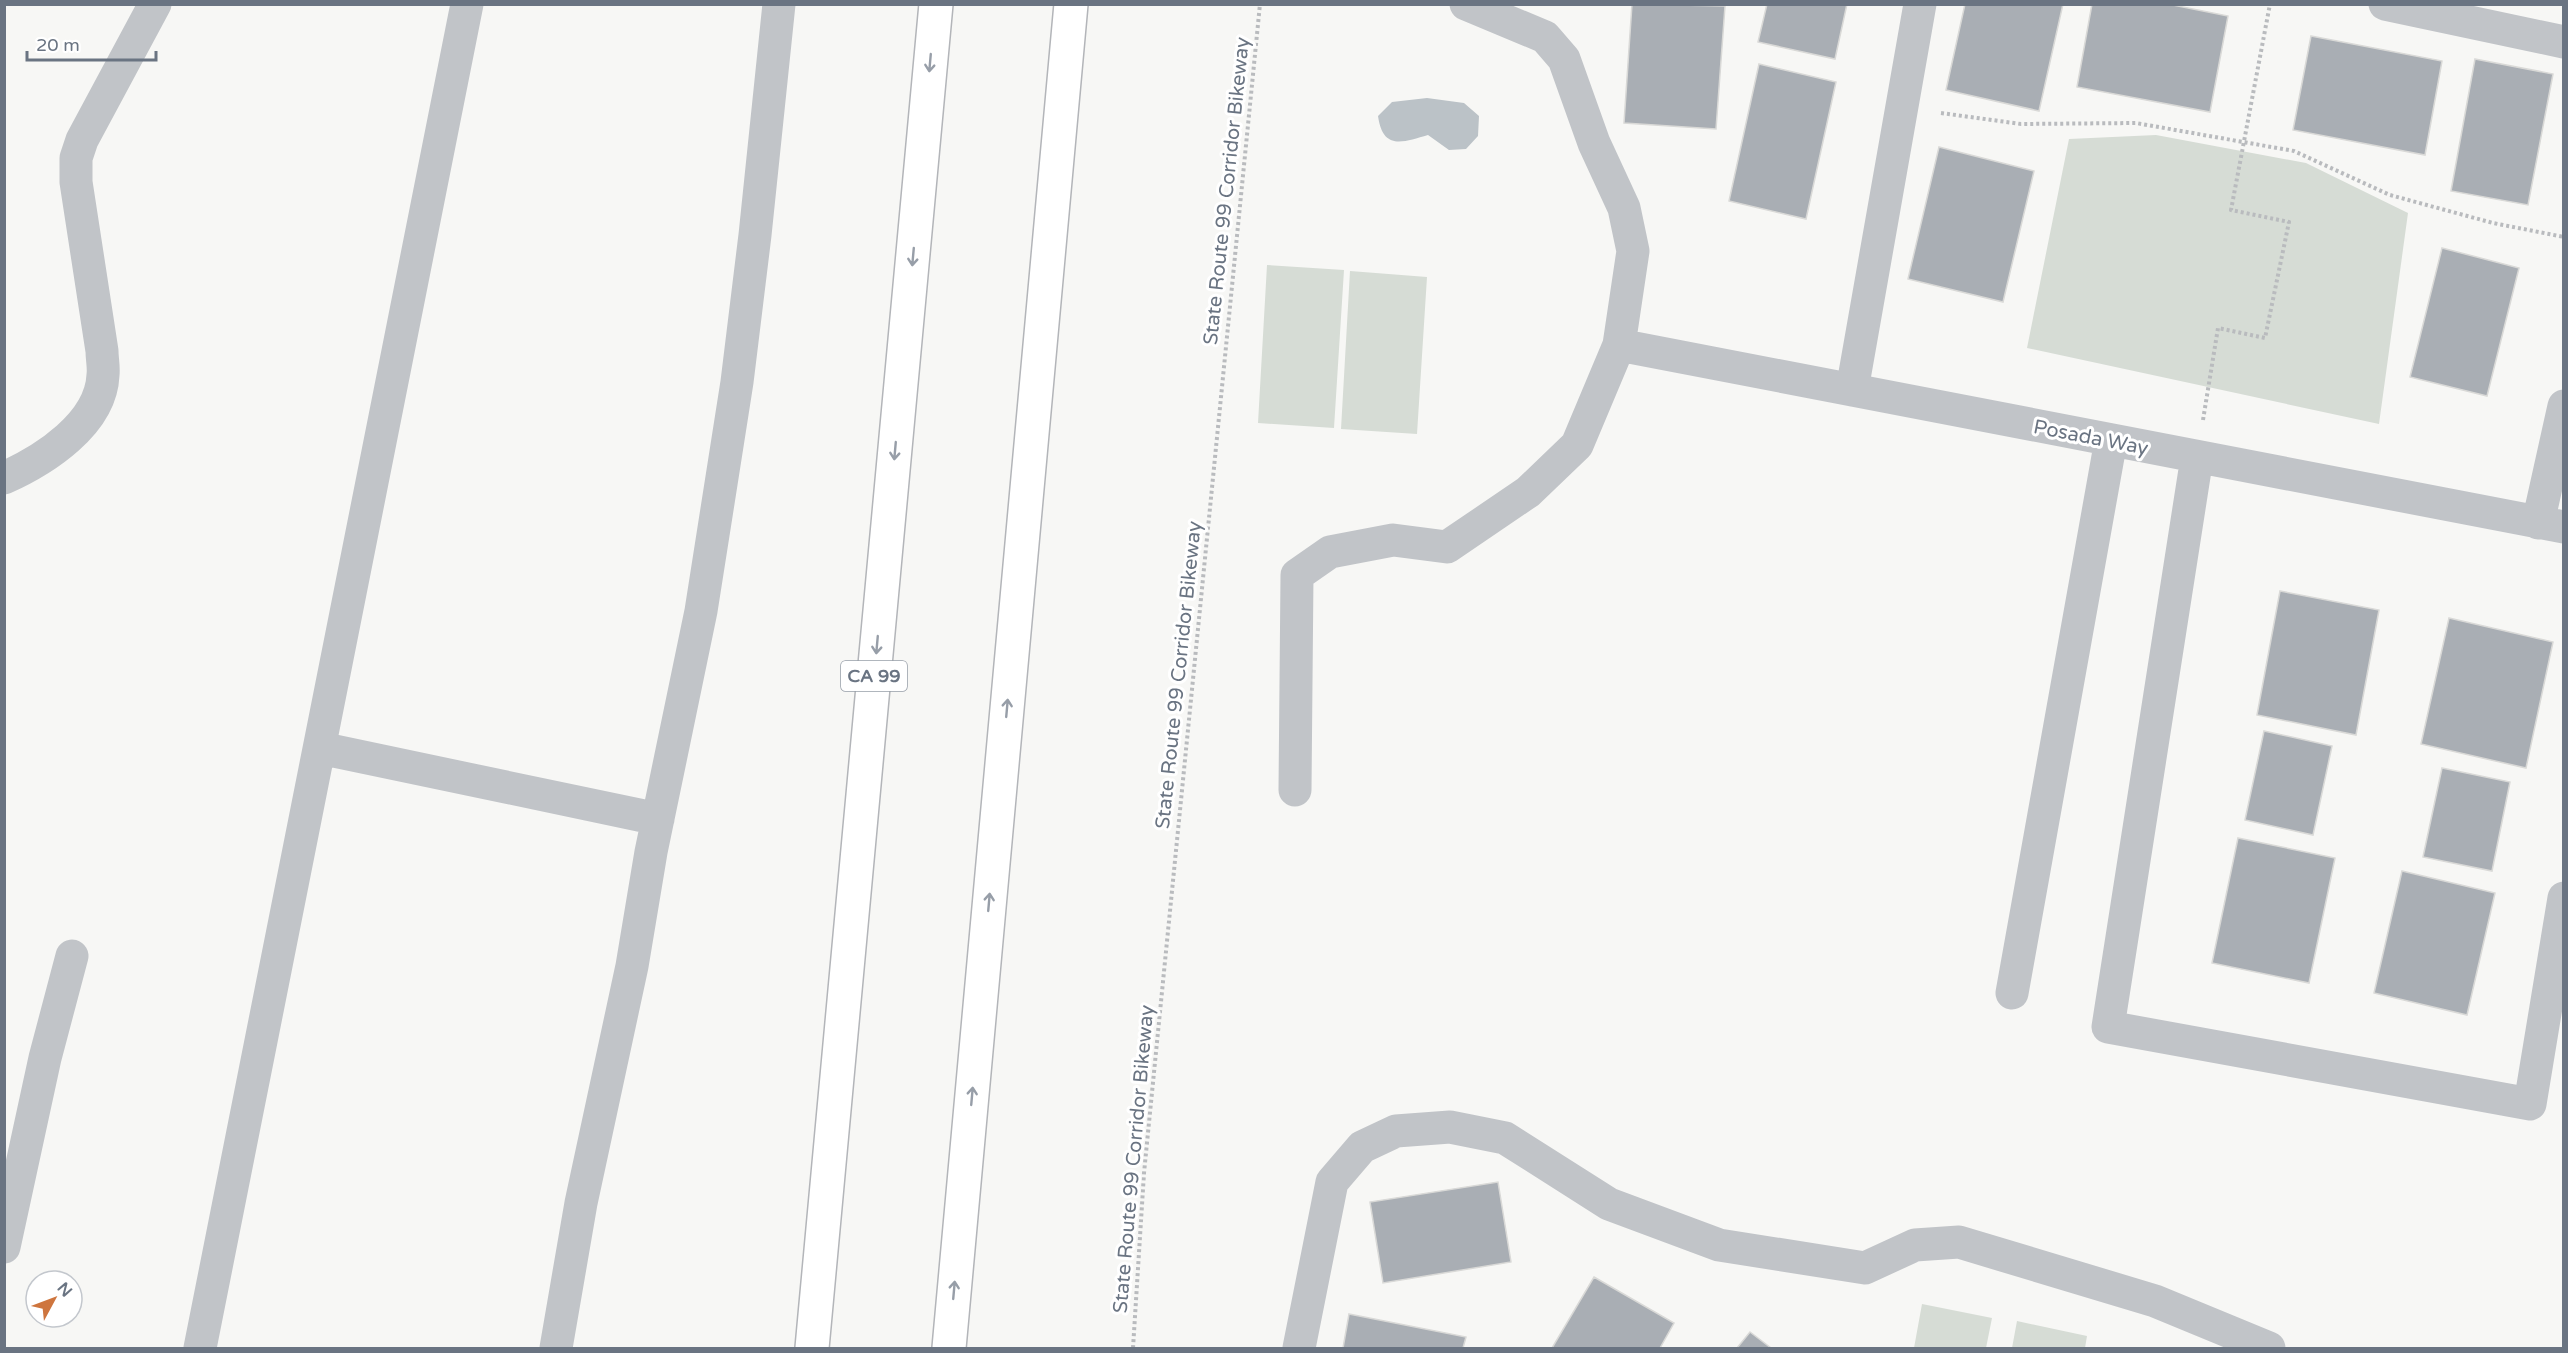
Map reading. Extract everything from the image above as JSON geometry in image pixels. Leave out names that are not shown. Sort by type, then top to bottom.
[{"type":"highway","name":"CA 99","points":[[812,1348],[936,4]]},
{"type":"highway","points":[[949,1348],[1071,4]]},
{"type":"street","points":[[4,478],[45,457],[66,441],[84,421],[97,397],[103,376],[102,351],[76,182],[76,158],[82,140],[155,4]]},
{"type":"street","points":[[200,1348],[467,4]]},
{"type":"street","points":[[556,1348],[581,1203],[632,966],[658,819],[701,611],[737,382],[779,4]]},
{"type":"street","points":[[1295,790],[1298,575],[1330,552],[1393,540],[1447,547],[1528,492],[1577,445],[1619,345],[1633,251],[1623,208],[1594,143],[1564,59],[1545,37],[1466,4]]},
{"type":"street","points":[[1852,390],[1920,4]]},
{"type":"street","points":[[2385,4],[2564,42]]},
{"type":"street","name":"Posada Way","points":[[1619,345],[2551,525]]},
{"type":"street","points":[[2551,525],[2564,406]]},
{"type":"street","points":[[2012,993],[2111,440]]},
{"type":"street","points":[[2197,457],[2108,1027],[2530,1104],[2564,898]]},
{"type":"street","points":[[320,748],[658,819]]},
{"type":"street","points":[[4,1247],[45,1058],[72,956]]},
{"type":"street","points":[[1299,1348],[1332,1182],[1362,1147],[1396,1131],[1450,1127],[1505,1138],[1609,1204],[1719,1245],[1865,1268],[1915,1245],[1959,1242],[2155,1301],[2269,1348]]},
{"type":"path","name":"State Route 99 Corridor Bikeway","points":[[1133,1348],[1144,1173],[1260,4]]},
{"type":"path","points":[[2197,457],[2217,328],[2265,338],[2289,222],[2231,210],[2270,4]]},
{"type":"path","points":[[1902,107],[2021,124],[2136,123],[2294,151],[2390,195],[2493,223],[2564,237]]},
{"type":"shaded area","points":[[1427,98],[1464,103],[1479,116],[1478,136],[1466,149],[1449,150],[1428,135],[1396,141],[1384,135],[1378,116],[1392,102]]},
{"type":"shaded area","points":[[2156,135],[2306,163],[2408,213],[2379,424],[2027,348],[2069,139]]},
{"type":"shaded area","points":[[1267,265],[1344,270],[1334,428],[1258,423]]},
{"type":"shaded area","points":[[1350,271],[1427,277],[1417,434],[1341,429]]},
{"type":"shaded area","points":[[1922,1304],[1992,1318],[1986,1348],[1914,1348]]},
{"type":"shaded area","points":[[2017,1321],[2087,1336],[2085,1348],[2012,1348]]},
{"type":"building","points":[[1632,4],[1725,6],[1716,129],[1624,123]]},
{"type":"building","points":[[1767,4],[1847,4],[1835,59],[1758,42]]},
{"type":"building","points":[[1965,4],[2063,4],[2039,111],[1946,90]]},
{"type":"building","points":[[2092,4],[2168,4],[2228,16],[2210,112],[2077,87]]},
{"type":"building","points":[[2311,36],[2442,61],[2425,155],[2293,130]]},
{"type":"building","points":[[2475,59],[2553,74],[2528,205],[2451,191]]},
{"type":"building","points":[[1759,64],[1836,82],[1806,219],[1729,201]]},
{"type":"building","points":[[1939,147],[2034,171],[2003,302],[1908,279]]},
{"type":"building","points":[[2442,248],[2519,268],[2487,396],[2410,377]]},
{"type":"building","points":[[2280,591],[2379,610],[2356,735],[2257,715]]},
{"type":"building","points":[[2449,618],[2553,642],[2526,768],[2421,744]]},
{"type":"building","points":[[2264,731],[2332,746],[2313,835],[2245,820]]},
{"type":"building","points":[[2442,768],[2510,782],[2492,871],[2423,857]]},
{"type":"building","points":[[2238,838],[2335,858],[2309,983],[2212,963]]},
{"type":"building","points":[[2402,871],[2495,893],[2467,1015],[2374,993]]},
{"type":"building","points":[[1498,1182],[1511,1262],[1383,1283],[1370,1202]]},
{"type":"building","points":[[1594,1277],[1674,1323],[1660,1348],[1552,1348]]},
{"type":"building","points":[[1349,1314],[1466,1337],[1463,1348],[1343,1348]]},
{"type":"building","points":[[1750,1332],[1771,1348],[1737,1348]]}]
